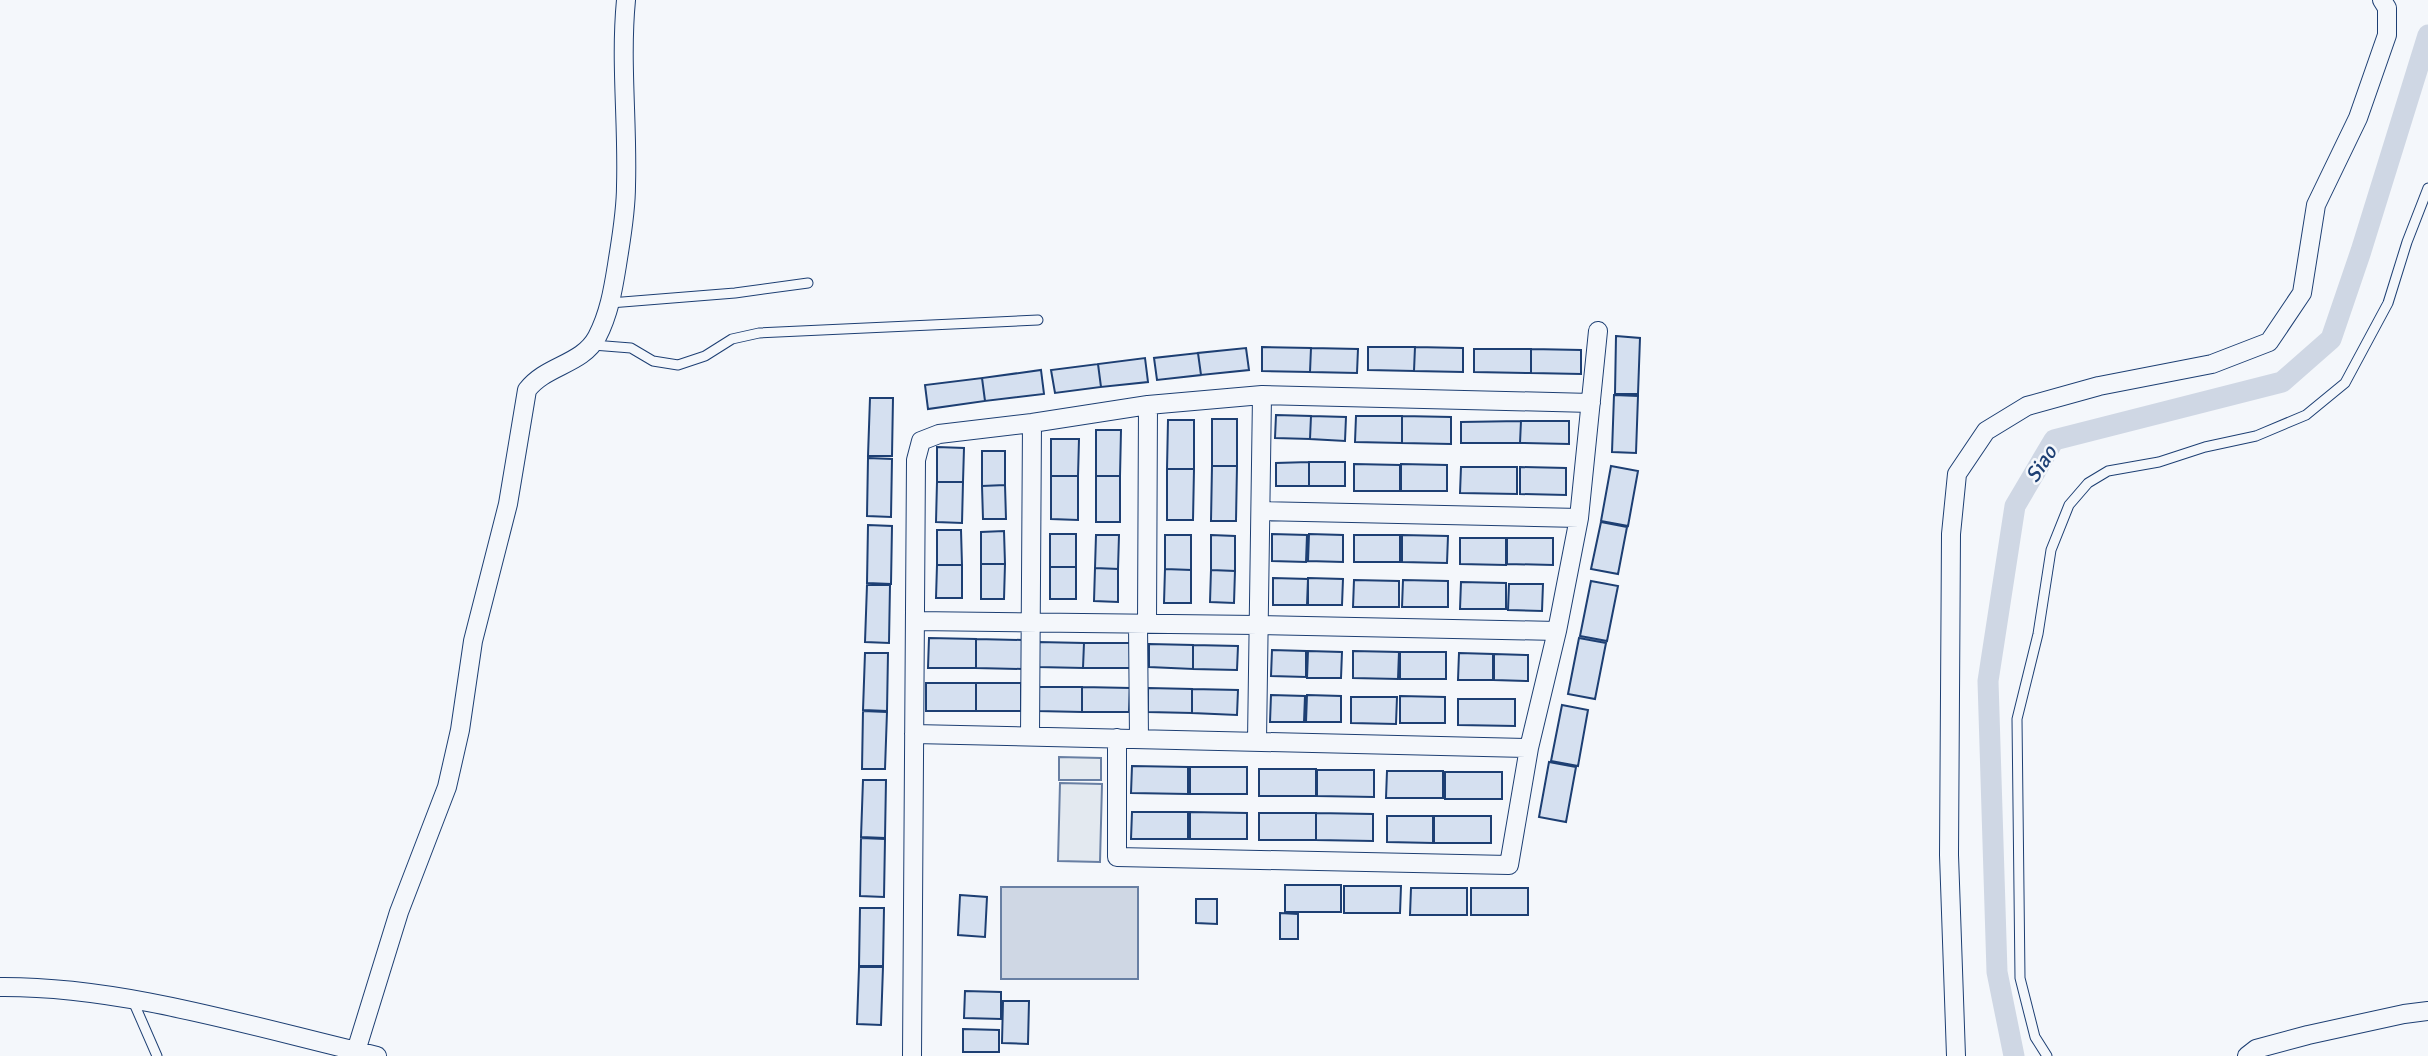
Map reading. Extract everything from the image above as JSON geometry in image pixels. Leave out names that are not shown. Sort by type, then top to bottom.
[{"type":"street","points":[[356,1051],[399,912],[447,787],[460,730],[473,641],[508,504],[527,390],[534,380],[575,358],[597,339],[610,303],[624,217],[626,185],[626,0]]},
{"type":"street","points":[[1956,1056],[1949,841],[1951,534],[1957,474],[1986,431],[2027,406],[2099,386],[2212,364],[2269,342],[2302,293],[2316,205],[2358,118],[2387,35],[2387,8],[2382,0]]},
{"type":"street","points":[[1116,738],[1117,857],[1509,865],[1530,748],[1579,519],[1598,331]]},
{"type":"street","points":[[912,1056],[916,460],[921,441],[939,434],[1032,424],[1148,405],[1262,395],[1591,403]]},
{"type":"street","points":[[1257,741],[1262,395]]},
{"type":"street","points":[[1139,739],[1148,405]]},
{"type":"street","points":[[1030,736],[1032,424]]},
{"type":"street","points":[[1261,512],[1579,519]]},
{"type":"street","points":[[915,621],[1557,631]]},
{"type":"street","points":[[914,734],[1530,748]]},
{"type":"street","points":[[0,987],[27,987],[173,1007],[377,1056]]},
{"type":"street","points":[[2247,1056],[2256,1049],[2308,1035],[2428,1011]]},
{"type":"lane","points":[[2047,1056],[2035,1037],[2020,978],[2017,719],[2038,634],[2051,550],[2068,505],[2088,483],[2108,471],[2159,462],[2205,447],[2256,436],[2306,415],[2345,383],[2388,303],[2428,188]]},
{"type":"lane","points":[[610,303],[735,293],[808,283]]},
{"type":"lane","points":[[591,345],[631,348],[653,361],[678,365],[705,356],[732,339],[759,333],[1038,320]]},
{"type":"lane","points":[[133,1001],[157,1056]]},
{"type":"shaded area","points":[[1059,757],[1101,758],[1101,780],[1059,780]]},
{"type":"shaded area","points":[[1060,783],[1102,784],[1100,862],[1058,861]]},
{"type":"shaded area","points":[[1001,887],[1138,887],[1138,979],[1001,979]]},
{"type":"building","points":[[1616,336],[1640,338],[1638,394],[1615,394]]},
{"type":"building","points":[[1262,347],[1311,348],[1310,372],[1262,371]]},
{"type":"building","points":[[1368,347],[1415,347],[1414,371],[1368,370]]},
{"type":"building","points":[[1415,347],[1463,348],[1463,372],[1414,371]]},
{"type":"building","points":[[1246,348],[1249,370],[1201,375],[1198,353]]},
{"type":"building","points":[[1311,348],[1358,349],[1357,373],[1310,372]]},
{"type":"building","points":[[1474,349],[1531,349],[1531,373],[1474,372]]},
{"type":"building","points":[[1531,349],[1581,350],[1581,374],[1531,373]]},
{"type":"building","points":[[1198,353],[1201,375],[1157,380],[1154,358]]},
{"type":"building","points":[[1145,358],[1148,382],[1101,387],[1098,364]]},
{"type":"building","points":[[1098,364],[1101,387],[1055,393],[1051,370]]},
{"type":"building","points":[[1041,370],[1044,394],[985,401],[982,378]]},
{"type":"building","points":[[982,378],[985,401],[928,409],[925,385]]},
{"type":"building","points":[[1614,395],[1638,396],[1636,453],[1612,452]]},
{"type":"building","points":[[870,398],[893,398],[892,456],[868,456]]},
{"type":"building","points":[[1276,415],[1311,416],[1310,439],[1275,438]]},
{"type":"building","points":[[1311,416],[1346,417],[1345,441],[1310,439]]},
{"type":"building","points":[[1356,416],[1402,416],[1402,443],[1355,442]]},
{"type":"building","points":[[1402,416],[1451,417],[1451,444],[1402,443]]},
{"type":"building","points":[[1212,419],[1237,419],[1237,466],[1212,466]]},
{"type":"building","points":[[1168,420],[1194,420],[1194,469],[1167,469]]},
{"type":"building","points":[[1521,421],[1520,443],[1461,443],[1461,422]]},
{"type":"building","points":[[1521,421],[1569,421],[1569,444],[1520,443]]},
{"type":"building","points":[[1096,430],[1121,430],[1120,476],[1096,476]]},
{"type":"building","points":[[1051,439],[1079,439],[1078,476],[1051,476]]},
{"type":"building","points":[[937,447],[964,448],[963,482],[937,482]]},
{"type":"building","points":[[982,451],[1005,451],[1005,485],[982,486]]},
{"type":"building","points":[[868,458],[892,459],[891,517],[867,516]]},
{"type":"building","points":[[1309,462],[1309,486],[1276,486],[1276,463]]},
{"type":"building","points":[[1309,462],[1345,462],[1345,486],[1309,486]]},
{"type":"building","points":[[1354,464],[1400,465],[1400,491],[1354,491]]},
{"type":"building","points":[[1401,464],[1447,465],[1447,491],[1401,491]]},
{"type":"building","points":[[1212,466],[1237,466],[1236,521],[1211,521]]},
{"type":"building","points":[[1611,466],[1638,471],[1628,526],[1601,521]]},
{"type":"building","points":[[1461,467],[1517,467],[1517,494],[1460,493]]},
{"type":"building","points":[[1520,467],[1566,468],[1566,495],[1520,494]]},
{"type":"building","points":[[1167,469],[1194,469],[1193,520],[1167,520]]},
{"type":"building","points":[[1051,476],[1078,476],[1078,520],[1051,519]]},
{"type":"building","points":[[1096,476],[1120,476],[1120,522],[1096,522]]},
{"type":"building","points":[[937,482],[963,482],[962,523],[936,522]]},
{"type":"building","points":[[1005,485],[1006,519],[983,519],[982,486]]},
{"type":"building","points":[[1601,522],[1627,527],[1618,574],[1591,569]]},
{"type":"building","points":[[868,525],[892,526],[891,584],[867,583]]},
{"type":"building","points":[[937,530],[961,530],[962,565],[937,565]]},
{"type":"building","points":[[1004,531],[1005,564],[981,564],[981,532]]},
{"type":"building","points":[[1050,534],[1076,534],[1076,567],[1050,567]]},
{"type":"building","points":[[1272,534],[1307,535],[1306,562],[1272,561]]},
{"type":"building","points":[[1309,534],[1343,535],[1343,562],[1308,561]]},
{"type":"building","points":[[1096,535],[1119,535],[1118,569],[1095,568]]},
{"type":"building","points":[[1165,535],[1191,535],[1191,570],[1165,569]]},
{"type":"building","points":[[1211,535],[1235,536],[1235,571],[1211,570]]},
{"type":"building","points":[[1354,535],[1400,535],[1400,562],[1354,562]]},
{"type":"building","points":[[1402,535],[1448,536],[1447,563],[1402,562]]},
{"type":"building","points":[[1460,538],[1506,538],[1506,565],[1460,564]]},
{"type":"building","points":[[1507,538],[1553,538],[1553,565],[1507,564]]},
{"type":"building","points":[[981,564],[1005,564],[1004,599],[981,599]]},
{"type":"building","points":[[937,565],[962,565],[962,598],[936,598]]},
{"type":"building","points":[[1050,567],[1076,567],[1076,599],[1050,599]]},
{"type":"building","points":[[1095,568],[1118,569],[1118,602],[1094,601]]},
{"type":"building","points":[[1165,569],[1191,570],[1191,603],[1164,603]]},
{"type":"building","points":[[1211,570],[1235,571],[1234,603],[1210,602]]},
{"type":"building","points":[[1273,578],[1308,579],[1307,605],[1273,605]]},
{"type":"building","points":[[1308,578],[1343,579],[1342,605],[1308,605]]},
{"type":"building","points":[[1354,580],[1399,581],[1399,607],[1353,607]]},
{"type":"building","points":[[1403,580],[1448,581],[1448,607],[1402,607]]},
{"type":"building","points":[[1591,581],[1618,586],[1607,641],[1580,636]]},
{"type":"building","points":[[1461,582],[1506,583],[1506,609],[1460,609]]},
{"type":"building","points":[[1509,584],[1543,584],[1542,611],[1508,610]]},
{"type":"building","points":[[867,585],[890,585],[889,643],[865,642]]},
{"type":"building","points":[[929,638],[976,639],[976,668],[928,668]]},
{"type":"building","points":[[1579,638],[1606,643],[1595,699],[1568,694]]},
{"type":"building","points":[[976,639],[1022,640],[1022,669],[976,668]]},
{"type":"building","points":[[1038,642],[1084,643],[1083,668],[1038,667]]},
{"type":"building","points":[[1084,643],[1131,643],[1130,668],[1083,668]]},
{"type":"building","points":[[1149,644],[1193,645],[1193,669],[1149,667]]},
{"type":"building","points":[[1193,645],[1238,646],[1237,670],[1193,669]]},
{"type":"building","points":[[1272,650],[1306,651],[1306,677],[1271,676]]},
{"type":"building","points":[[1308,651],[1342,652],[1341,678],[1307,678]]},
{"type":"building","points":[[1353,651],[1399,652],[1398,679],[1353,678]]},
{"type":"building","points":[[1400,652],[1446,652],[1446,679],[1400,679]]},
{"type":"building","points":[[865,653],[888,653],[887,711],[863,710]]},
{"type":"building","points":[[1459,653],[1493,654],[1493,680],[1458,680]]},
{"type":"building","points":[[1494,654],[1528,655],[1528,681],[1494,680]]},
{"type":"building","points":[[926,683],[976,683],[976,711],[926,711]]},
{"type":"building","points":[[976,683],[1021,683],[1021,711],[976,711]]},
{"type":"building","points":[[1037,687],[1082,687],[1082,712],[1037,711]]},
{"type":"building","points":[[1082,687],[1130,688],[1129,712],[1082,712]]},
{"type":"building","points":[[1148,688],[1192,689],[1192,713],[1148,712]]},
{"type":"building","points":[[1192,689],[1238,690],[1237,715],[1192,713]]},
{"type":"building","points":[[1271,695],[1305,696],[1304,722],[1270,722]]},
{"type":"building","points":[[1307,695],[1341,696],[1341,722],[1306,722]]},
{"type":"building","points":[[1400,696],[1445,697],[1445,723],[1400,723]]},
{"type":"building","points":[[1351,697],[1397,697],[1396,724],[1351,723]]},
{"type":"building","points":[[1458,699],[1515,699],[1515,726],[1458,725]]},
{"type":"building","points":[[1562,705],[1588,710],[1578,766],[1551,761]]},
{"type":"building","points":[[863,711],[887,712],[885,769],[862,769]]},
{"type":"building","points":[[1549,762],[1576,767],[1566,822],[1539,817]]},
{"type":"building","points":[[1132,766],[1188,767],[1188,794],[1131,793]]},
{"type":"building","points":[[1190,767],[1247,767],[1247,794],[1190,794]]},
{"type":"building","points":[[1259,769],[1316,769],[1316,796],[1259,796]]},
{"type":"building","points":[[1317,770],[1374,770],[1374,797],[1317,796]]},
{"type":"building","points":[[1387,771],[1443,771],[1443,798],[1386,798]]},
{"type":"building","points":[[1445,772],[1502,772],[1502,799],[1445,799]]},
{"type":"building","points":[[863,780],[886,780],[885,838],[861,837]]},
{"type":"building","points":[[1132,812],[1188,812],[1188,839],[1131,839]]},
{"type":"building","points":[[1190,812],[1247,813],[1247,839],[1190,839]]},
{"type":"building","points":[[1259,813],[1316,813],[1316,840],[1259,840]]},
{"type":"building","points":[[1316,813],[1373,814],[1373,841],[1316,840]]},
{"type":"building","points":[[1387,816],[1433,816],[1433,843],[1387,842]]},
{"type":"building","points":[[1434,816],[1491,816],[1491,843],[1434,843]]},
{"type":"building","points":[[861,838],[885,839],[884,897],[860,896]]},
{"type":"building","points":[[1285,885],[1341,885],[1341,912],[1285,912]]},
{"type":"building","points":[[1344,886],[1401,886],[1400,913],[1344,913]]},
{"type":"building","points":[[1411,888],[1467,888],[1467,915],[1410,915]]},
{"type":"building","points":[[1471,888],[1528,888],[1528,915],[1471,915]]},
{"type":"building","points":[[960,895],[987,897],[985,937],[958,935]]},
{"type":"building","points":[[1196,899],[1217,899],[1217,924],[1196,923]]},
{"type":"building","points":[[860,908],[884,908],[883,966],[859,966]]},
{"type":"building","points":[[1280,913],[1298,914],[1298,939],[1280,939]]},
{"type":"building","points":[[859,967],[883,967],[881,1025],[857,1024]]},
{"type":"building","points":[[965,991],[1001,992],[1001,1019],[964,1018]]},
{"type":"building","points":[[1003,1001],[1029,1001],[1028,1044],[1002,1043]]},
{"type":"building","points":[[963,1029],[999,1030],[999,1052],[963,1052]]},
{"type":"waterway","name":"Siao","points":[[2014,1056],[1997,972],[1988,681],[2015,506],[2054,440],[2282,382],[2331,339],[2428,35]]}]
